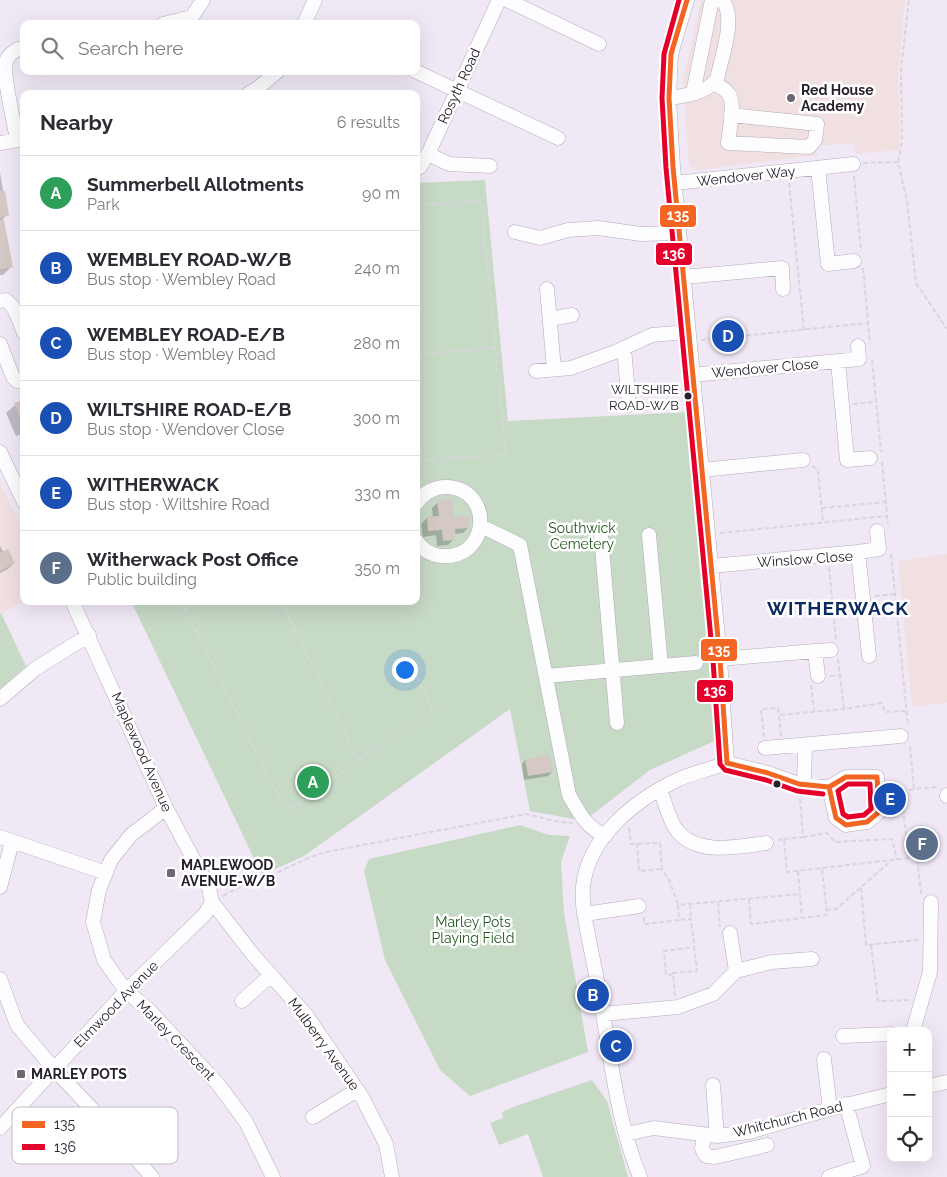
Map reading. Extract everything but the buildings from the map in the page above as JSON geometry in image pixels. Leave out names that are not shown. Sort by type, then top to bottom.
[{"type":"street","points":[[180,20],[192,17],[203,0]]},
{"type":"street","points":[[306,20],[315,0]]},
{"type":"street","name":"Rosyth Road","points":[[420,167],[428,154],[499,0]]},
{"type":"street","points":[[507,0],[599,44]]},
{"type":"street","points":[[687,0],[671,54],[669,98],[673,167],[700,470],[720,660],[727,763]]},
{"type":"street","points":[[693,93],[712,0]]},
{"type":"street","points":[[669,98],[705,90],[717,79],[729,24],[728,8],[722,0]]},
{"type":"street","points":[[20,50],[11,54],[6,62],[7,85],[20,136]]},
{"type":"street","points":[[420,73],[558,138]]},
{"type":"street","points":[[258,90],[274,75]]},
{"type":"street","points":[[714,83],[728,92],[732,99],[728,142],[809,147],[815,140],[817,124],[731,115]]},
{"type":"street","points":[[0,143],[20,140]]},
{"type":"street","points":[[428,154],[450,164],[490,166]]},
{"type":"street","name":"Wendover Way","points":[[675,183],[853,164]]},
{"type":"street","points":[[818,168],[828,264],[859,258]]},
{"type":"street","points":[[515,232],[540,238],[568,230],[598,228],[641,234],[679,233]]},
{"type":"street","points":[[684,277],[782,268],[783,289]]},
{"type":"street","points":[[547,289],[554,369]]},
{"type":"street","points":[[0,301],[5,300],[10,303],[20,323]]},
{"type":"street","points":[[550,319],[572,315]]},
{"type":"street","points":[[536,371],[571,368],[652,335],[688,337]]},
{"type":"street","points":[[0,344],[4,367],[17,381],[20,381]]},
{"type":"street","name":"Wendover Close","points":[[692,375],[859,359],[864,344]]},
{"type":"street","points":[[624,348],[629,404]]},
{"type":"street","name":"Wendover Close","points":[[838,362],[848,460],[870,458]]},
{"type":"street","points":[[0,452],[20,485]]},
{"type":"street","points":[[700,470],[803,460]]},
{"type":"street","points":[[420,498],[438,488],[449,487],[460,490],[469,496],[476,505],[480,515],[477,538],[470,547],[460,554],[449,557],[437,556],[426,551],[420,544]]},
{"type":"street","points":[[480,526],[520,545],[569,795],[584,821],[592,829],[605,836]]},
{"type":"street","points":[[858,552],[879,549],[882,528]]},
{"type":"street","points":[[649,535],[661,666]]},
{"type":"street","points":[[601,536],[617,723]]},
{"type":"street","name":"Winslow Close","points":[[710,566],[858,552],[869,656]]},
{"type":"street","name":"Maplewood Avenue","points":[[74,605],[166,808],[209,888],[212,902]]},
{"type":"street","points":[[0,699],[34,669],[89,635]]},
{"type":"street","points":[[720,660],[835,648]]},
{"type":"street","points":[[815,651],[818,676]]},
{"type":"street","points":[[546,676],[696,663]]},
{"type":"street","points":[[765,748],[906,736]]},
{"type":"street","points":[[802,784],[806,745]]},
{"type":"street","points":[[640,1177],[626,1134],[610,1060],[584,914],[583,887],[590,860],[605,836],[638,802],[678,780],[727,763],[802,784],[829,787]]},
{"type":"street","points":[[660,789],[676,829],[689,842],[722,849],[766,844]]},
{"type":"street","name":"Marley Crescent","points":[[166,808],[131,835],[112,860],[99,890],[93,922],[104,960],[126,991],[150,1010],[218,1084],[246,1122],[273,1177]]},
{"type":"street","points":[[0,887],[6,840],[106,874]]},
{"type":"street","name":"Mulberry Avenue","points":[[212,902],[254,956],[307,1016],[357,1090],[386,1144],[392,1177]]},
{"type":"street","name":"Elmwood Avenue","points":[[19,1107],[126,991],[205,914],[212,902]]},
{"type":"street","points":[[914,1027],[930,972],[931,902]]},
{"type":"street","points":[[584,914],[639,906]]},
{"type":"street","points":[[730,933],[736,971]]},
{"type":"street","points":[[603,1014],[676,1007],[713,994],[736,971],[772,962],[812,959]]},
{"type":"street","points":[[242,1001],[271,975]]},
{"type":"street","points":[[0,979],[17,1026],[90,1107]]},
{"type":"street","points":[[843,1036],[887,1034]]},
{"type":"street","points":[[824,1059],[830,1109]]},
{"type":"street","points":[[932,1085],[947,1082]]},
{"type":"street","points":[[713,1085],[710,1135],[702,1150],[706,1156],[715,1157],[766,1145]]},
{"type":"street","points":[[313,1117],[357,1090]]},
{"type":"street","name":"Whitchurch Road","points":[[626,1134],[654,1128],[710,1135],[749,1132],[846,1104],[887,1095]]},
{"type":"street","points":[[828,1177],[863,1166],[846,1104]]},
{"type":"street","name":"Elmwood Avenue","points":[[0,1128],[12,1115]]},
{"type":"street","points":[[141,1164],[152,1177]]},
{"type":"path","points":[[908,0],[902,69],[902,140],[898,162],[907,201],[916,283],[947,329]]},
{"type":"path","points":[[864,344],[868,323],[859,258],[853,164],[884,161],[898,162]]},
{"type":"path","points":[[788,171],[804,330]]},
{"type":"path","points":[[420,205],[481,201],[506,455],[420,460]]},
{"type":"path","points":[[688,337],[804,330],[868,323]]},
{"type":"path","points":[[420,354],[495,348]]},
{"type":"path","points":[[871,353],[887,516],[882,528]]},
{"type":"path","points":[[842,405],[876,402]]},
{"type":"path","points":[[803,460],[818,470],[823,522]]},
{"type":"path","points":[[822,508],[886,502]]},
{"type":"path","points":[[707,534],[887,516]]},
{"type":"path","points":[[890,545],[906,710],[906,736],[914,789]]},
{"type":"path","points":[[828,555],[835,648],[844,709]]},
{"type":"path","points":[[863,598],[895,594]]},
{"type":"path","points":[[182,605],[284,808],[294,808],[433,710],[413,670]]},
{"type":"path","points":[[283,605],[359,761]]},
{"type":"path","points":[[779,714],[844,709],[882,703],[885,712],[906,710]]},
{"type":"path","points":[[765,748],[761,709],[778,708],[782,747]]},
{"type":"path","points":[[802,784],[803,837]]},
{"type":"path","points":[[909,858],[901,792],[914,789],[944,793]]},
{"type":"path","points":[[212,902],[255,879],[268,878],[308,858],[326,852],[526,814],[540,816],[556,822],[573,824],[584,821]]},
{"type":"path","points":[[616,823],[625,831],[629,828],[631,844],[660,843],[662,869],[669,880],[678,904],[679,920]]},
{"type":"path","points":[[766,844],[784,839],[828,833],[835,842],[892,839],[897,860]]},
{"type":"path","points":[[784,839],[787,872],[917,857],[923,904],[931,902]]},
{"type":"path","points":[[637,844],[639,871],[662,869]]},
{"type":"path","points":[[826,910],[836,909],[892,860]]},
{"type":"path","points":[[749,899],[751,924],[827,915],[822,868]]},
{"type":"path","points":[[798,871],[802,918]]},
{"type":"path","points":[[861,888],[866,945],[930,938]]},
{"type":"path","points":[[678,904],[800,894]]},
{"type":"path","points":[[718,902],[721,936],[730,933]]},
{"type":"path","points":[[690,904],[697,971],[666,975],[664,951],[694,947]]},
{"type":"path","points":[[639,906],[643,906],[644,924],[691,919]]},
{"type":"path","points":[[871,945],[878,1001],[922,1000]]},
{"type":"path","points":[[673,974],[676,1007]]},
{"type":"shaded area","name":"Red House Academy","points":[[701,0],[905,0],[898,76],[900,141],[898,150],[856,154],[854,143],[816,146],[817,155],[698,170],[689,165],[683,80]]},
{"type":"shaded area","points":[[0,483],[20,524],[20,604],[0,614]]},
{"type":"shaded area","points":[[947,554],[947,703],[912,706],[898,561]]},
{"type":"green space","name":"Southwick Cemetery","points":[[485,180],[508,421],[689,412],[719,739],[650,770],[584,821],[530,811],[510,709],[304,856],[262,875],[133,605],[420,605],[420,183]]},
{"type":"green space","points":[[0,614],[26,666],[0,689]]},
{"type":"green space","name":"Marley Pots Playing Field","points":[[520,825],[549,835],[570,836],[561,862],[564,913],[588,1052],[470,1096],[440,1070],[385,960],[364,871],[369,859]]},
{"type":"green space","points":[[592,1080],[607,1101],[628,1177],[543,1177],[528,1134],[499,1145],[490,1123],[503,1118],[502,1112]]},
{"type":"transit line","name":"136","points":[[679,0],[664,54],[662,98],[666,168],[713,660],[720,764],[725,770],[766,780],[797,791],[823,794]]},
{"type":"transit line","name":"135","points":[[687,0],[671,54],[669,98],[673,167],[720,659],[727,763],[768,773],[799,784],[829,787]]},
{"type":"transit line","name":"135","points":[[846,777],[877,777],[879,812],[867,822],[846,825],[836,818],[829,787],[846,777]]},
{"type":"transit line","name":"136","points":[[848,784],[870,784],[871,809],[864,815],[848,817],[843,814],[838,791],[848,784]]},
{"type":"place","name":"Red House Academy","points":[[791,98]]},
{"type":"place","name":"WILTSHIRE ROAD-E/B","points":[[728,336]]},
{"type":"place","name":"WILTSHIRE ROAD-W/B","points":[[688,396]]},
{"type":"place","name":"Summerbell Allotments","points":[[313,782]]},
{"type":"place","name":"WITHERWACK","points":[[890,799]]},
{"type":"place","name":"Witherwack Post Office","points":[[922,844]]},
{"type":"place","name":"MAPLEWOOD AVENUE-W/B","points":[[171,873]]},
{"type":"place","name":"WEMBLEY ROAD-W/B","points":[[593,995]]},
{"type":"place","name":"WEMBLEY ROAD-E/B","points":[[616,1046]]},
{"type":"place","name":"MARLEY POTS","points":[[21,1074]]},
{"type":"district","name":"WITHERWACK","points":[[838,608]]}]
